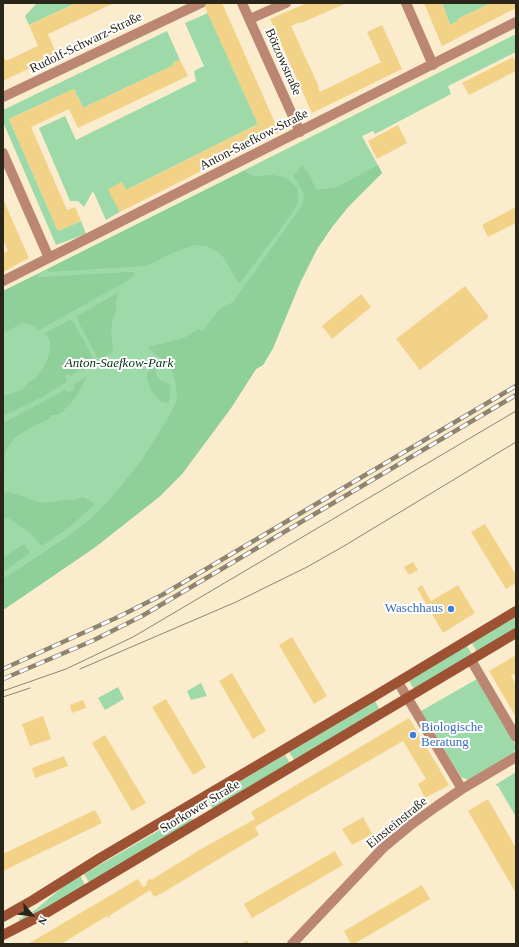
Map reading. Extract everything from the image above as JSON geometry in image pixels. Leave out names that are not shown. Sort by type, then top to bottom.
[{"type":"street","name":"Rudolf-Schwarz-Straße","points":[[3,97],[201,3]]},
{"type":"street","name":"Bötzowstraße","points":[[242,3],[300,132]]},
{"type":"street","points":[[250,19],[286,3]]},
{"type":"street","points":[[406,3],[433,65]]},
{"type":"street","name":"Anton-Saefkow-Straße","points":[[3,281],[516,22]]},
{"type":"street","points":[[3,153],[49,258]]},
{"type":"street","name":"Storkower Straße","points":[[3,917],[516,611]]},
{"type":"street","name":"Storkower Straße","points":[[3,935],[48,912],[516,633]]},
{"type":"street","points":[[471,660],[516,737]]},
{"type":"street","points":[[398,682],[462,789]]},
{"type":"street","name":"Einsteinstraße","points":[[292,944],[383,848],[412,824],[462,789],[516,757]]},
{"type":"green space","points":[[37,3],[76,3],[29,25],[25,16]]},
{"type":"green space","points":[[442,3],[491,3],[458,19],[458,21],[450,25]]},
{"type":"green space","points":[[208,13],[258,124],[126,190],[122,182],[109,189],[120,212],[106,220],[93,191],[84,207],[78,201],[70,201],[39,128],[65,116],[76,140],[196,81],[194,71],[204,66],[185,23]]},
{"type":"green space","points":[[167,31],[180,60],[173,63],[174,65],[83,108],[74,89],[9,119],[58,231],[81,221],[86,234],[56,245],[3,122],[3,110]]},
{"type":"green space","name":"Anton-Saefkow-Park","points":[[516,34],[516,52],[448,86],[451,94],[375,134],[373,131],[362,136],[382,173],[348,207],[317,249],[300,283],[273,348],[263,365],[256,369],[231,408],[182,474],[159,497],[94,548],[3,610],[3,291]]},
{"type":"green space","points":[[302,165],[310,176],[316,190],[337,187],[378,165],[382,173],[348,207],[317,249],[300,283],[273,348],[263,365],[256,369],[231,408],[182,474],[159,497],[94,548],[3,610],[3,579],[67,537],[89,520],[112,497],[141,461],[168,418],[176,403],[177,394],[172,367],[168,362],[166,363],[148,347],[184,338],[199,329],[201,331],[206,328],[220,309],[233,302],[301,207],[304,198],[303,192],[293,177]]},
{"type":"green space","points":[[244,171],[255,176],[273,175],[288,179],[297,188],[298,202],[291,215],[240,283],[237,281],[224,258],[218,252],[206,246],[195,245],[175,252],[146,266],[48,272],[48,269]]},
{"type":"green space","points":[[133,272],[135,274],[129,280],[39,330],[34,326],[23,323],[3,333],[3,291],[38,274],[39,277]]},
{"type":"green space","points":[[119,292],[116,301],[116,311],[112,321],[111,333],[113,352],[100,359],[97,357],[79,323],[77,316]]},
{"type":"green space","points":[[69,320],[73,321],[93,358],[91,365],[82,371],[80,369],[71,376],[67,374],[65,377],[67,382],[42,397],[3,416],[3,396],[22,390],[29,382],[37,377],[44,367],[50,352],[50,341],[45,333]]},
{"type":"green space","points":[[157,361],[157,377],[171,385],[169,402],[165,403],[160,401],[151,390],[147,379],[147,374],[151,366]]},
{"type":"green space","points":[[87,376],[72,402],[62,412],[56,415],[51,415],[46,421],[34,425],[13,439],[6,450],[4,460],[5,468],[3,471],[3,423],[65,390],[68,392],[72,391],[74,389],[74,384]]},
{"type":"green space","points":[[9,492],[45,503],[73,500],[83,497],[95,504],[71,526],[42,546],[30,533],[8,518],[3,520],[3,493]]},
{"type":"green space","points":[[24,544],[30,553],[3,572],[3,558]]},
{"type":"green space","points":[[516,617],[516,631],[478,654],[472,643]]},
{"type":"green space","points":[[467,646],[473,656],[415,691],[409,681]]},
{"type":"green space","points":[[477,679],[516,747],[513,754],[468,780],[461,777],[421,711]]},
{"type":"green space","points":[[201,683],[207,696],[191,700],[187,691]]},
{"type":"green space","points":[[118,687],[124,699],[105,710],[98,698]]},
{"type":"green space","points":[[375,701],[380,710],[295,761],[289,752]]},
{"type":"green space","points":[[285,755],[290,763],[213,809],[208,800]]},
{"type":"green space","points":[[516,772],[516,817],[498,786],[495,785]]},
{"type":"green space","points":[[189,813],[194,821],[89,882],[84,874]]},
{"type":"green space","points":[[80,875],[85,885],[20,923],[19,919],[35,910],[65,885]]},
{"type":"building","points":[[76,3],[114,3],[48,34],[57,55],[3,81],[3,55],[6,61],[38,46],[29,25]]},
{"type":"building","points":[[203,3],[222,3],[279,132],[120,212],[108,190],[122,182],[126,190],[258,124]]},
{"type":"building","points":[[307,3],[347,3],[291,26],[320,92],[381,62],[367,32],[382,25],[402,69],[312,113],[270,19]]},
{"type":"building","points":[[424,3],[442,3],[450,25],[458,21],[457,19],[491,3],[516,3],[516,8],[442,46]]},
{"type":"building","points":[[513,57],[516,64],[516,71],[469,95],[462,83]]},
{"type":"building","points":[[180,60],[188,76],[78,128],[69,109],[31,127],[67,210],[75,207],[81,221],[58,231],[9,119],[74,89],[83,108],[174,65],[173,63]]},
{"type":"building","points":[[398,125],[407,143],[377,159],[368,141]]},
{"type":"building","points":[[3,199],[29,258],[3,272],[3,253],[8,251],[3,240]]},
{"type":"building","points":[[516,207],[516,223],[488,237],[482,225]]},
{"type":"building","points":[[465,286],[489,317],[420,370],[396,339]]},
{"type":"building","points":[[361,294],[371,307],[332,339],[322,326]]},
{"type":"building","points":[[485,524],[516,575],[516,583],[506,589],[471,532]]},
{"type":"building","points":[[413,562],[418,570],[409,575],[404,567]]},
{"type":"building","name":"Waschhaus","points":[[422,585],[431,601],[458,585],[475,613],[443,633],[417,588]]},
{"type":"building","points":[[292,637],[327,696],[314,704],[279,645]]},
{"type":"building","points":[[516,655],[516,673],[511,676],[516,684],[516,717],[489,671]]},
{"type":"building","points":[[232,673],[266,731],[253,739],[219,681]]},
{"type":"building","points":[[166,699],[206,767],[193,775],[152,707]]},
{"type":"building","points":[[83,700],[86,708],[72,713],[70,705]]},
{"type":"building","points":[[43,716],[51,739],[30,746],[22,724]]},
{"type":"building","points":[[409,718],[449,785],[425,798],[418,784],[426,779],[403,741],[255,827],[259,835],[162,893],[154,897],[150,890],[109,916],[110,917],[108,918],[107,916],[61,944],[28,944],[138,879],[143,887],[147,885],[146,883],[150,878],[151,880],[203,848],[255,819],[251,812]]},
{"type":"building","points":[[105,735],[146,803],[132,811],[92,743]]},
{"type":"building","points":[[64,756],[68,766],[35,778],[32,768]]},
{"type":"building","points":[[488,799],[516,848],[516,893],[468,811]]},
{"type":"building","points":[[95,810],[102,823],[3,871],[3,854]]},
{"type":"building","points":[[363,817],[372,834],[352,845],[342,829]]},
{"type":"building","points":[[335,851],[343,865],[252,918],[244,904]]},
{"type":"building","points":[[422,885],[430,899],[354,944],[351,944],[344,931]]},
{"type":"building","points":[[247,940],[249,944],[241,944]]},
{"type":"tram line","points":[[3,691],[66,669],[133,637],[516,411]]},
{"type":"tram line","points":[[80,669],[236,602],[307,567],[516,442]]},
{"type":"tram line","points":[[3,697],[30,688]]},
{"type":"railway","points":[[3,669],[116,618],[162,595],[516,386]]},
{"type":"railway","points":[[3,679],[92,641],[142,616],[516,395]]},
{"type":"place","name":"Waschhaus","points":[[451,609]]},
{"type":"place","name":"Biologische Beratung","points":[[413,735]]}]
